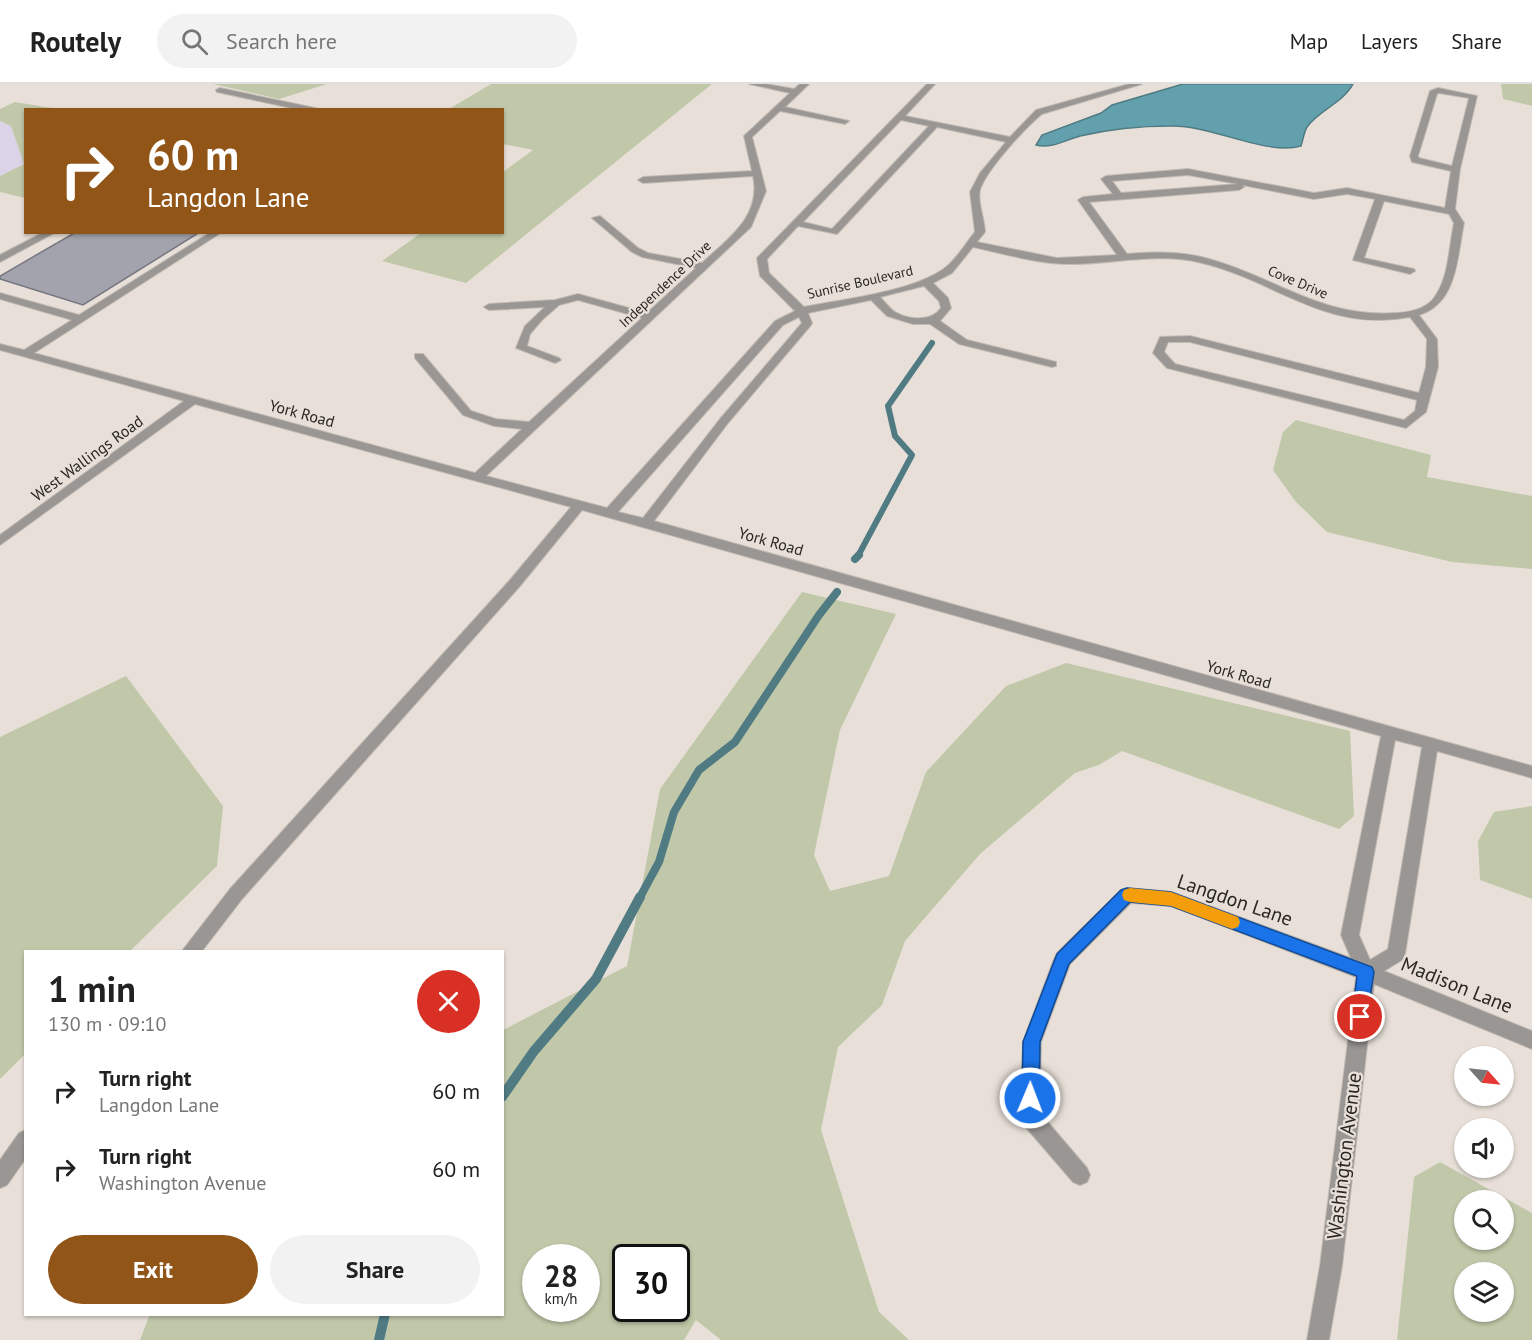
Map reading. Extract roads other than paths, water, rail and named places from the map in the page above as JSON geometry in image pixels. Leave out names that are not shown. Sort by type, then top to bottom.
[{"type":"street","points":[[753,84],[796,92]]},
{"type":"street","name":"Independence Drive","points":[[476,478],[748,225],[760,191],[748,135],[805,84]]},
{"type":"street","name":"Sunrise Boulevard","points":[[646,523],[724,421],[807,323],[802,311],[788,300],[764,274],[762,258],[931,84]]},
{"type":"street","name":"Sunrise Boulevard","points":[[610,513],[778,323],[802,311],[926,282],[948,271],[980,232],[975,192],[983,174],[1011,140],[1039,112],[1138,84]]},
{"type":"street","points":[[220,90],[306,108]]},
{"type":"street","name":"Cove Drive","points":[[972,244],[1048,261],[1167,255],[1215,262],[1316,306],[1335,311],[1390,316],[1413,314],[1432,306],[1443,296],[1459,223],[1450,209],[1456,169],[1473,96],[1443,90],[1433,93],[1414,156],[1415,160],[1456,169]]},
{"type":"street","points":[[779,108],[844,121]]},
{"type":"street","points":[[900,117],[1011,140]]},
{"type":"street","points":[[796,223],[834,232],[935,124]]},
{"type":"street","points":[[1119,196],[1106,178],[1188,172],[1314,196],[1347,191],[1452,212]]},
{"type":"street","points":[[643,180],[757,173]]},
{"type":"street","points":[[1124,257],[1083,200],[1258,185]]},
{"type":"street","points":[[1380,198],[1358,260],[1410,271]]},
{"type":"street","points":[[597,218],[635,250],[645,255],[703,266]]},
{"type":"street","points":[[0,259],[47,234]]},
{"type":"street","points":[[25,354],[215,234]]},
{"type":"street","points":[[873,296],[891,314],[913,321],[932,321],[940,317],[946,309],[944,300],[926,282]]},
{"type":"street","points":[[0,296],[80,319]]},
{"type":"street","points":[[489,307],[555,303],[579,297],[649,316]]},
{"type":"street","points":[[555,303],[533,323],[522,338],[521,348],[555,360]]},
{"type":"street","points":[[1413,314],[1431,339],[1432,367],[1424,398],[1420,412],[1406,424],[1171,366],[1158,353],[1164,339],[1190,339],[1424,398]]},
{"type":"street","points":[[932,321],[963,342],[1052,364]]},
{"type":"street","name":"York Road","points":[[0,347],[610,513],[1532,772]]},
{"type":"street","points":[[419,356],[467,413],[495,422],[532,426]]},
{"type":"street","name":"West Wallings Road","points":[[0,542],[193,400]]},
{"type":"street","points":[[192,950],[236,894],[514,583],[579,505]]},
{"type":"street","points":[[1389,733],[1350,935],[1366,972],[1395,954],[1430,744]]},
{"type":"street","name":"Langdon Lane","points":[[1080,1175],[1030,1117],[1032,1042],[1063,959],[1127,895],[1171,899],[1366,972]]},
{"type":"street","name":"Madison Lane","points":[[1366,972],[1532,1040]]},
{"type":"street","name":"Washington Avenue","points":[[1318,1340],[1331,1266],[1366,972]]},
{"type":"street","points":[[0,1178],[24,1143]]},
{"type":"water","points":[[1183,84],[1353,84],[1349,91],[1312,121],[1307,127],[1301,146],[1272,147],[1203,130],[1171,126],[1114,130],[1080,136],[1053,145],[1036,145],[1042,135],[1101,113],[1112,105]]},
{"type":"waterway","points":[[858,556],[912,455],[895,436],[888,406],[932,343]]},
{"type":"waterway","points":[[855,559],[858,556]]},
{"type":"waterway","points":[[639,899],[659,862],[674,812],[699,770],[735,742],[819,615],[837,592]]},
{"type":"waterway","points":[[504,1094],[534,1051],[596,979],[640,897]]},
{"type":"waterway","points":[[379,1340],[385,1316]]}]
